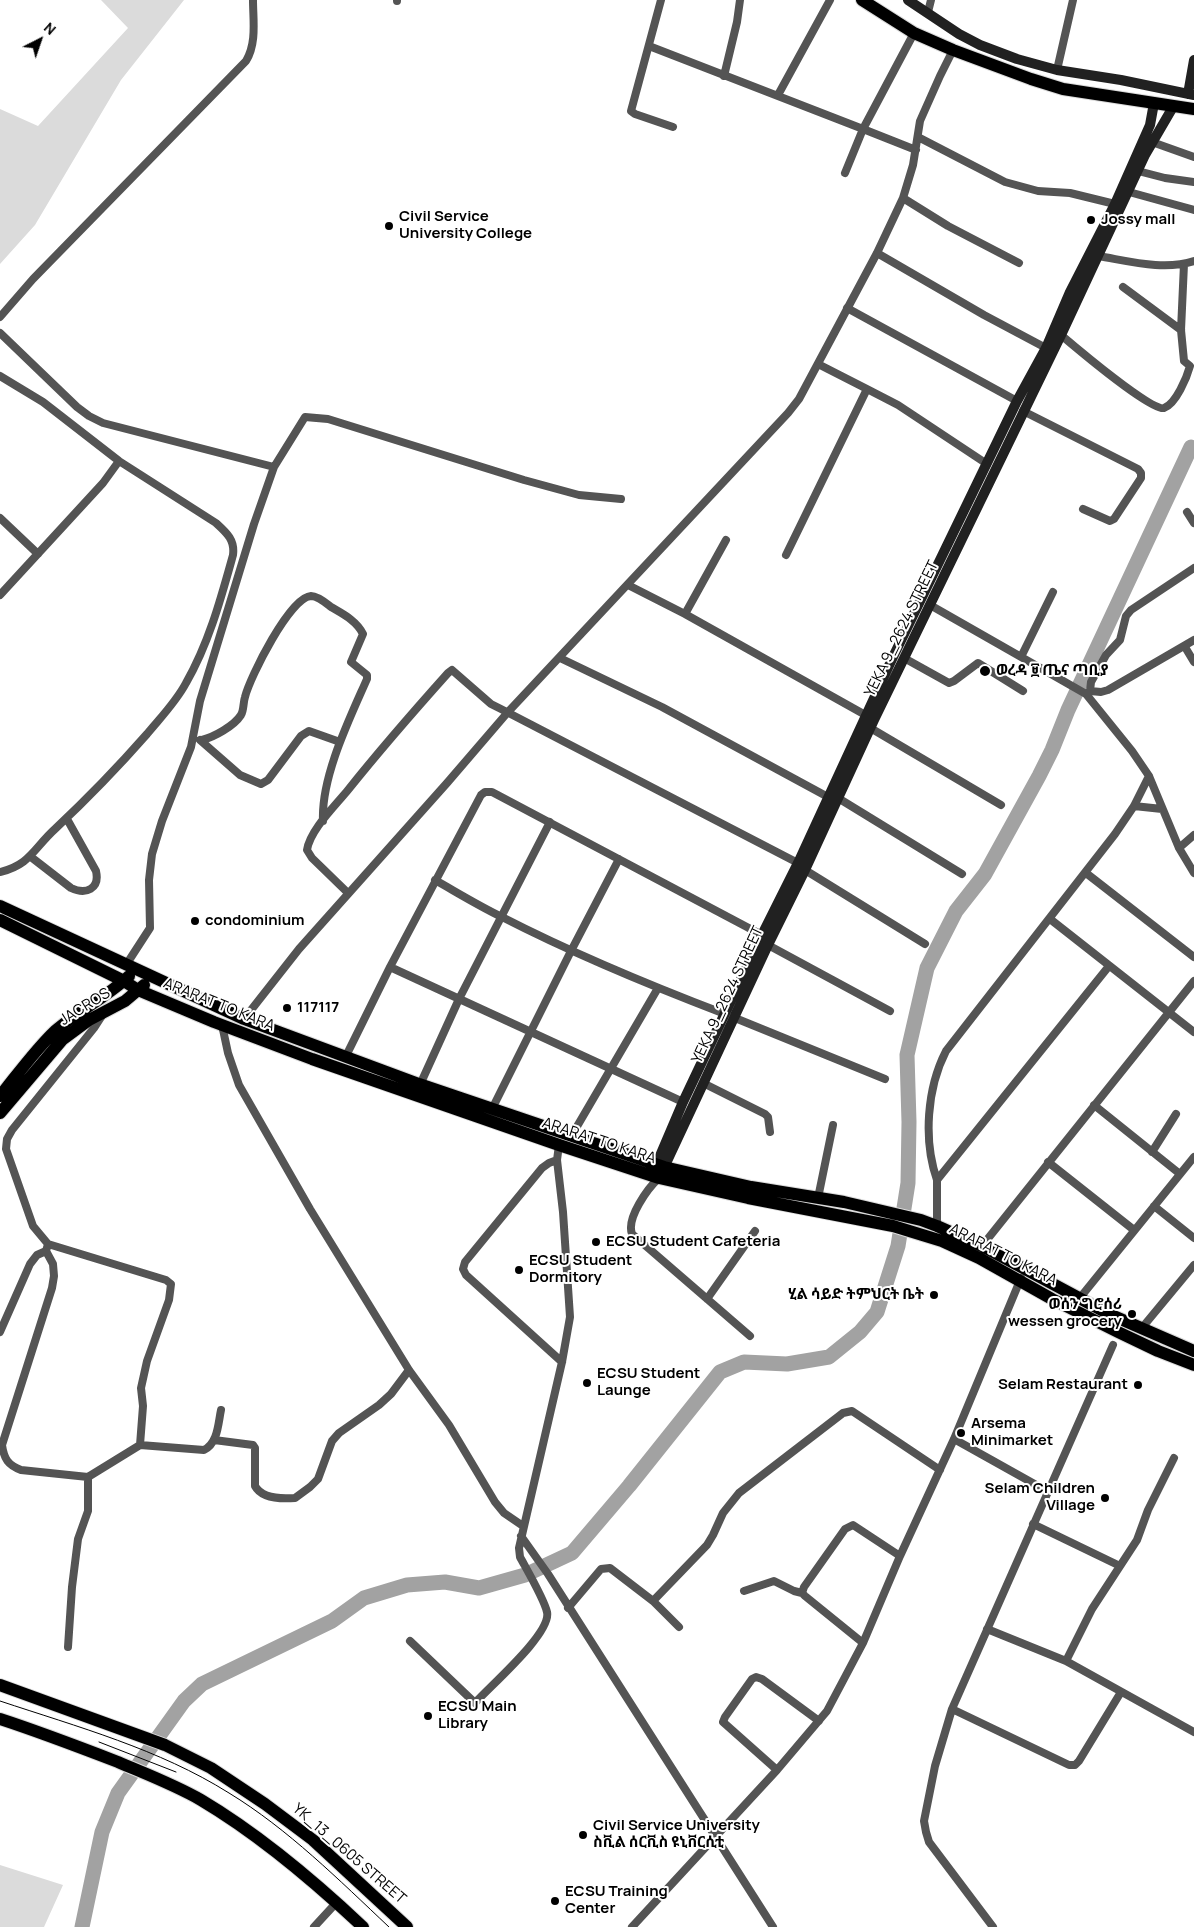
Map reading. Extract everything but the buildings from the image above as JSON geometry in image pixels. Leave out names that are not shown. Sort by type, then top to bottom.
[{"type":"main road","points":[[862,0],[914,33],[953,50],[1031,79],[1063,89],[1194,109]]},
{"type":"main road","points":[[908,0],[959,34],[980,45],[1017,59],[1057,70],[1122,80],[1191,95],[1194,60]]},
{"type":"main road","name":"YEKA 9_2624 STREET","points":[[868,721],[904,658],[1129,192],[1152,142],[1154,103]]},
{"type":"main road","name":"YEKA 9_2624 STREET","points":[[674,1133],[683,1102],[768,945],[868,721],[1017,401],[1046,348],[1070,292],[1154,127],[1173,107]]},
{"type":"main road","name":"YEKA 9_2624 STREET","points":[[656,1174],[674,1133],[703,1083],[762,935],[802,866]]},
{"type":"main road","name":"ARARAT TO KARA","points":[[0,906],[244,1019],[559,1145],[656,1174],[894,1220]]},
{"type":"main road","name":"ARARAT TO KARA","points":[[0,920],[124,981],[138,990],[222,1026],[418,1090],[492,1109],[572,1135],[656,1174]]},
{"type":"main road","name":"JACROS","points":[[0,1096],[57,1030],[124,981],[131,967]]},
{"type":"main road","name":"JACROS","points":[[0,1113],[62,1040],[74,1030],[125,1001],[152,977]]},
{"type":"main road","name":"ARARAT TO KARA","points":[[750,1192],[818,1198],[942,1232],[982,1246],[1052,1298],[1126,1336],[1194,1365]]},
{"type":"main road","name":"ARARAT TO KARA","points":[[942,1232],[979,1258],[1079,1299],[1194,1351]]},
{"type":"main road","name":"YK_13_0605 STREET","points":[[0,1685],[165,1745],[211,1768],[265,1804],[313,1840],[407,1927]]},
{"type":"main road","points":[[0,1720],[58,1739],[115,1761],[150,1775],[200,1799],[270,1847],[337,1902],[363,1927]]},
{"type":"street","points":[[0,317],[33,279],[246,61],[252,52],[254,44],[253,0]]},
{"type":"street","points":[[661,0],[631,111],[673,128]]},
{"type":"street","points":[[724,76],[737,22],[740,0]]},
{"type":"street","points":[[778,95],[830,0]]},
{"type":"street","points":[[928,12],[931,0]]},
{"type":"street","points":[[1057,70],[1073,0]]},
{"type":"street","points":[[845,173],[863,129],[914,33]]},
{"type":"street","points":[[649,46],[916,150]]},
{"type":"street","points":[[244,1019],[299,949],[447,784],[508,712],[799,399],[877,253],[903,198],[913,166],[920,121],[953,50]]},
{"type":"street","points":[[918,137],[1004,182],[1038,191],[1070,193],[1115,204]]},
{"type":"street","points":[[1152,142],[1194,157]]},
{"type":"street","points":[[1138,171],[1165,178],[1194,182]]},
{"type":"street","points":[[1129,192],[1194,210]]},
{"type":"street","points":[[903,198],[948,226],[1019,263]]},
{"type":"street","points":[[877,253],[984,315],[1046,348]]},
{"type":"street","points":[[1098,256],[1163,265],[1184,264],[1194,261]]},
{"type":"street","points":[[1061,335],[1112,376],[1159,409],[1163,409],[1171,403],[1186,379],[1192,365],[1184,361],[1181,330],[1184,264]]},
{"type":"street","points":[[1123,287],[1181,330]]},
{"type":"street","points":[[847,308],[1017,401]]},
{"type":"street","points":[[0,333],[78,407],[89,416],[103,423],[274,467]]},
{"type":"street","points":[[818,364],[898,405],[987,464]]},
{"type":"street","points":[[0,376],[43,402],[119,461],[216,523],[228,534],[234,546],[234,555],[218,609],[196,665],[174,702],[121,764],[42,842],[31,857],[13,869],[0,872]]},
{"type":"street","points":[[786,555],[867,389]]},
{"type":"street","points":[[1023,411],[1138,469],[1141,473],[1141,478],[1114,519],[1110,522],[1083,509]]},
{"type":"street","points":[[131,967],[150,928],[152,854],[162,821],[194,737],[200,701],[215,650],[274,467],[305,417],[328,419],[579,496],[621,498]]},
{"type":"street","points":[[0,595],[103,483],[119,461]]},
{"type":"street","points":[[1187,512],[1194,523]]},
{"type":"street","points":[[0,518],[38,554]]},
{"type":"street","points":[[685,614],[726,540]]},
{"type":"street","points":[[1085,691],[1106,655],[1120,640],[1126,616],[1131,610],[1194,568]]},
{"type":"street","points":[[628,585],[685,614],[868,721],[1001,805]]},
{"type":"street","points":[[1021,657],[1053,592]]},
{"type":"street","points":[[202,740],[227,727],[242,714],[245,696],[259,661],[278,629],[304,599],[310,596],[317,598],[352,620],[363,634],[351,662],[352,665],[366,675],[366,679],[340,742],[322,807],[323,821]]},
{"type":"street","points":[[930,605],[1067,683],[1085,691],[1101,692],[1108,690],[1185,647],[1194,640]]},
{"type":"street","points":[[1185,647],[1194,662]]},
{"type":"street","points":[[560,658],[662,707],[833,798],[962,874]]},
{"type":"street","points":[[904,658],[950,683],[978,662],[1023,690]]},
{"type":"street","points":[[348,893],[312,858],[307,850],[308,843],[323,821],[399,728],[450,671],[454,671],[491,704],[802,866],[925,944]]},
{"type":"street","points":[[1085,691],[1092,704],[1132,751],[1149,776],[1179,848],[1194,873]]},
{"type":"street","points":[[194,737],[202,740],[240,775],[261,784],[268,780],[301,736],[308,731],[340,742]]},
{"type":"street","points":[[942,1232],[937,1180],[932,1168],[930,1105],[943,1057],[1115,834],[1134,806],[1149,776]]},
{"type":"street","points":[[345,1058],[435,880],[482,795],[486,792],[492,792],[550,822],[762,935]]},
{"type":"street","points":[[1134,806],[1162,809]]},
{"type":"street","points":[[31,857],[71,888],[85,892],[95,885],[98,879],[96,871],[67,819]]},
{"type":"street","points":[[418,1090],[459,999],[550,822]]},
{"type":"street","points":[[1179,848],[1194,835]]},
{"type":"street","points":[[492,1109],[619,859]]},
{"type":"street","points":[[1086,872],[1194,957]]},
{"type":"street","points":[[435,880],[500,917],[571,951],[658,988],[885,1078]]},
{"type":"street","points":[[1050,919],[1194,1032]]},
{"type":"street","points":[[768,945],[890,1011]]},
{"type":"street","points":[[937,1180],[1109,966]]},
{"type":"street","points":[[390,967],[683,1102]]},
{"type":"street","points":[[982,1246],[1194,980]]},
{"type":"street","points":[[572,1135],[658,988]]},
{"type":"street","points":[[103,1014],[94,1028],[12,1130],[7,1139],[6,1150],[8,1158],[33,1226],[47,1247],[53,1264],[54,1276],[44,1315],[2,1445],[4,1457],[12,1467],[21,1470],[88,1477],[140,1445],[204,1450],[210,1447],[214,1440],[221,1410]]},
{"type":"street","points":[[222,1026],[228,1053],[239,1085],[310,1209],[410,1370],[449,1425],[494,1502],[504,1513],[523,1526]]},
{"type":"street","points":[[703,1083],[765,1114],[768,1117],[770,1132]]},
{"type":"street","points":[[1094,1105],[1180,1174]]},
{"type":"street","points":[[1152,1152],[1176,1114]]},
{"type":"street","points":[[818,1198],[833,1124]]},
{"type":"street","points":[[410,1641],[475,1703],[521,1657],[546,1624],[547,1611],[520,1557],[521,1536],[562,1362],[570,1306],[557,1160],[559,1145]]},
{"type":"street","points":[[1079,1299],[1194,1157]]},
{"type":"street","points":[[557,1160],[542,1168],[465,1262],[463,1269],[466,1275],[562,1362]]},
{"type":"street","points":[[1048,1162],[1134,1230]]},
{"type":"street","points":[[656,1174],[642,1197],[630,1227],[632,1234],[750,1336]]},
{"type":"street","points":[[1154,1206],[1194,1238]]},
{"type":"street","points":[[707,1299],[756,1231]]},
{"type":"street","points":[[0,1332],[30,1264],[47,1247]]},
{"type":"street","points":[[47,1247],[166,1280],[171,1284],[169,1300],[147,1361],[141,1388],[143,1406],[140,1445]]},
{"type":"street","points":[[1142,1329],[1194,1265]]},
{"type":"street","points":[[632,1927],[777,1770],[827,1711],[864,1642],[900,1556],[954,1439],[1023,1275]]},
{"type":"street","points":[[993,1927],[929,1842],[924,1821],[935,1766],[952,1709],[1112,1345]]},
{"type":"street","points":[[214,1440],[253,1445],[255,1448],[255,1486],[258,1491],[263,1495],[295,1498],[318,1479],[332,1441],[339,1433],[379,1405],[391,1394],[410,1370]]},
{"type":"street","points":[[653,1601],[707,1545],[723,1513],[739,1493],[843,1413],[852,1411],[940,1470]]},
{"type":"street","points":[[954,1439],[1047,1491]]},
{"type":"street","points":[[1066,1661],[1092,1609],[1137,1540],[1148,1510],[1174,1458]]},
{"type":"street","points":[[68,1647],[72,1587],[78,1539],[88,1511],[88,1477]]},
{"type":"street","points":[[1033,1524],[1120,1566]]},
{"type":"street","points":[[802,1593],[804,1587],[849,1526],[854,1525],[900,1556]]},
{"type":"street","points":[[521,1536],[548,1574],[773,1927]]},
{"type":"street","points":[[568,1608],[601,1569],[610,1568],[653,1601],[679,1627]]},
{"type":"street","points":[[744,1591],[774,1582],[794,1592],[802,1593],[864,1642]]},
{"type":"street","points":[[987,1629],[1066,1661],[1194,1732]]},
{"type":"street","points":[[777,1770],[723,1722],[724,1717],[752,1679],[756,1677],[762,1679],[818,1721]]},
{"type":"street","points":[[952,1709],[1069,1765],[1075,1765],[1121,1692]]},
{"type":"street","points":[[314,1927],[337,1902]]},
{"type":"shaded area","points":[[101,0],[184,0],[121,80],[35,225],[0,264],[0,109],[38,126],[128,28]]},
{"type":"shaded area","points":[[0,1865],[63,1885],[44,1927],[0,1927]]},
{"type":"waterway","points":[[82,1927],[102,1832],[118,1793],[184,1701],[202,1684],[332,1621],[364,1598],[407,1585],[445,1582],[479,1588],[525,1575],[572,1553],[629,1486],[720,1372],[744,1362],[787,1364],[829,1357],[860,1332],[877,1312],[898,1246],[908,1183],[907,1055],[927,968],[956,911],[985,874],[1039,776],[1191,447]]},
{"type":"tram line","points":[[0,1701],[118,1740],[202,1777],[251,1807],[292,1839],[332,1873],[389,1927]]},
{"type":"tram line","points":[[99,1742],[176,1772]]},
{"type":"place","name":"Jossy mall","points":[[1091,220]]},
{"type":"place","name":"Civil Service University College","points":[[389,226]]},
{"type":"place","name":"ወረዳ ፱ ጤና ጣቢያ","points":[[985,671]]},
{"type":"place","name":"condominium","points":[[195,921]]},
{"type":"place","name":"117117","points":[[287,1008]]},
{"type":"place","name":"ECSU Student Cafeteria","points":[[596,1242]]},
{"type":"place","name":"ECSU Student Dormitory","points":[[519,1270]]},
{"type":"place","name":"ሂል ሳይድ ትምህርት ቤት","points":[[934,1295]]},
{"type":"place","name":"ወሰን ግሮሰሪ wessen grocery","points":[[1132,1314]]},
{"type":"place","name":"ECSU Student Launge","points":[[587,1383]]},
{"type":"place","name":"Selam Restaurant","points":[[1138,1385]]},
{"type":"place","name":"Arsema Minimarket","points":[[961,1433]]},
{"type":"place","name":"Selam Children Village","points":[[1105,1498]]},
{"type":"place","name":"ECSU Main Library","points":[[428,1716]]},
{"type":"place","name":"Civil Service University ስቪል ሰርቪስ ዩኒቨርሲቲ","points":[[583,1835]]},
{"type":"place","name":"ECSU Training Center","points":[[555,1901]]}]
